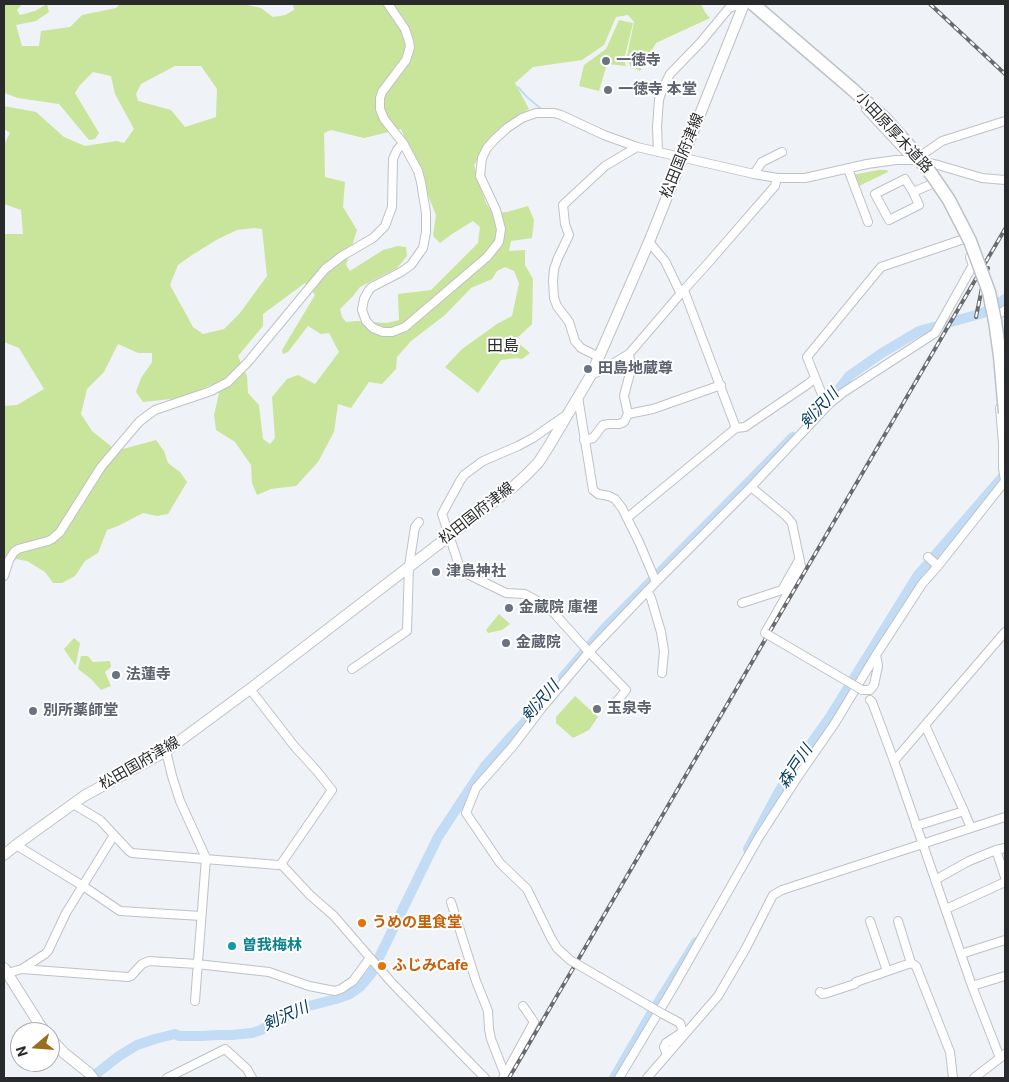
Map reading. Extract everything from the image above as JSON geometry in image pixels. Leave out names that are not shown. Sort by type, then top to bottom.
[{"type":"highway","name":"小田原厚木道路","points":[[753,4],[884,118],[910,147],[949,200],[970,242],[989,292],[1000,356],[1005,413]]},
{"type":"highway","name":"小田原厚木道路","points":[[765,4],[858,85],[888,114],[938,172],[965,216],[985,260],[1001,320],[1005,346]]},
{"type":"main road","name":"松田国府津線","points":[[4,855],[84,796],[166,751],[450,535],[525,476],[538,463],[591,374],[649,242],[744,4]]},
{"type":"main road","points":[[5,970],[38,1022]]},
{"type":"main road","points":[[60,1049],[93,1078]]},
{"type":"street","points":[[388,4],[405,29],[410,47],[406,60],[382,92],[380,103],[384,119],[403,143],[418,171],[426,213],[426,232],[423,248],[411,265],[372,287],[364,299],[362,305],[364,316],[369,325],[378,331],[392,332],[405,327],[487,257],[499,242],[501,229],[496,210],[480,176],[480,166],[487,148],[507,128],[527,116],[545,112],[554,113],[636,147],[777,178],[805,178],[880,162],[914,160],[982,178],[1005,180]]},
{"type":"street","points":[[658,152],[659,100],[666,82],[675,68],[701,42],[729,8],[744,4],[849,94],[914,160],[946,206],[964,239],[973,265],[935,333],[827,401],[751,487],[589,652],[513,746],[476,788],[466,814],[500,863],[527,889],[557,948],[570,960],[680,1024],[681,1033],[666,1043],[664,1047],[667,1055]]},
{"type":"street","points":[[914,160],[942,141],[1005,121]]},
{"type":"street","points":[[4,576],[9,560],[14,552],[18,549],[48,541],[60,532],[101,467],[139,422],[155,410],[211,391],[228,382],[248,362],[325,269],[342,256],[373,238],[385,226],[392,207],[393,159],[403,143]]},
{"type":"street","points":[[599,356],[581,348],[575,341],[569,322],[557,306],[554,298],[554,269],[569,235],[565,224],[563,205],[605,166],[636,147]]},
{"type":"street","points":[[754,174],[762,162],[782,152]]},
{"type":"street","points":[[848,169],[868,222]]},
{"type":"street","points":[[591,374],[602,370],[629,354],[775,186],[777,178]]},
{"type":"street","points":[[905,179],[913,192],[919,205],[889,220],[875,194],[905,179]]},
{"type":"street","points":[[913,192],[932,184]]},
{"type":"street","points":[[827,401],[806,357],[881,267],[964,239]]},
{"type":"street","points":[[649,242],[666,261],[679,290],[685,293],[736,428]]},
{"type":"street","points":[[619,1078],[759,837],[835,723],[876,655],[922,584],[1005,481],[1003,468],[1004,442],[990,320],[1005,310]]},
{"type":"street","points":[[584,440],[593,438],[603,426],[624,422],[628,414],[624,396],[630,373],[629,354]]},
{"type":"street","points":[[627,518],[736,428],[745,427],[815,378]]},
{"type":"street","points":[[628,414],[653,409],[721,385]]},
{"type":"street","points":[[578,397],[593,490],[598,494],[615,499],[622,508],[656,582]]},
{"type":"street","points":[[570,412],[533,438],[483,462],[464,475],[442,514],[461,572],[506,594],[525,594],[553,612],[626,690],[614,705]]},
{"type":"street","points":[[751,487],[792,523],[801,570],[764,633],[862,690],[870,690],[875,683],[878,666],[876,655]]},
{"type":"street","points":[[352,669],[407,631],[408,566],[415,527],[419,522]]},
{"type":"street","points":[[928,557],[938,566]]},
{"type":"street","points":[[742,603],[782,590],[800,560]]},
{"type":"street","points":[[647,591],[662,632],[664,650],[662,674]]},
{"type":"street","points":[[894,762],[1005,632]]},
{"type":"street","points":[[73,804],[100,820],[132,853],[206,858],[278,866],[332,790],[295,747],[250,688]]},
{"type":"street","points":[[870,700],[894,762],[972,986],[1003,1056],[983,1075],[974,1078]]},
{"type":"street","points":[[926,725],[971,828]]},
{"type":"street","points":[[166,751],[180,801],[206,858],[195,1001]]},
{"type":"street","points":[[916,826],[964,811]]},
{"type":"street","points":[[647,1078],[718,996],[746,948],[773,895],[782,890],[1005,817]]},
{"type":"street","points":[[22,969],[48,951],[62,920],[114,835]]},
{"type":"street","points":[[16,845],[120,911],[201,916]]},
{"type":"street","points":[[935,880],[969,861],[1005,848]]},
{"type":"street","points":[[996,850],[1005,876]]},
{"type":"street","points":[[281,864],[310,895],[334,916],[392,982],[485,1078]]},
{"type":"street","points":[[946,909],[1005,882]]},
{"type":"street","points":[[451,902],[476,981],[488,1011],[491,1039],[504,1076]]},
{"type":"street","points":[[870,921],[887,971]]},
{"type":"street","points":[[898,921],[911,963],[916,966],[950,1052],[953,1078]]},
{"type":"street","points":[[961,954],[1005,940]]},
{"type":"street","points":[[5,970],[22,969],[126,977],[131,976],[142,964],[149,961],[197,964],[269,972],[309,986],[335,991],[353,981],[373,961]]},
{"type":"street","points":[[820,992],[822,994],[834,991],[911,963]]},
{"type":"street","points":[[972,986],[1005,976]]},
{"type":"street","points":[[504,1076],[534,1022],[523,1006]]},
{"type":"street","points":[[167,1078],[225,1049],[246,1069],[252,1078]]},
{"type":"green space","points":[[4,4],[22,4],[17,10],[20,15],[35,11],[47,4],[49,12],[36,21],[16,25],[22,46],[39,46],[41,31],[70,27],[82,15],[116,8],[120,4],[242,4],[261,8],[273,17],[285,15],[294,10],[293,4],[701,4],[710,18],[656,43],[640,71],[630,66],[627,56],[634,22],[628,15],[616,17],[604,45],[582,60],[533,67],[515,83],[529,109],[495,132],[474,165],[485,201],[492,213],[507,212],[528,206],[534,220],[532,238],[511,241],[509,251],[525,250],[525,265],[533,279],[532,324],[515,340],[530,353],[522,359],[501,360],[478,393],[445,367],[462,349],[497,324],[512,316],[519,283],[514,271],[505,267],[497,271],[492,279],[471,288],[445,315],[411,341],[397,357],[396,369],[382,384],[369,382],[351,408],[338,404],[334,432],[318,462],[296,486],[271,489],[257,495],[252,483],[251,465],[235,442],[216,430],[214,415],[219,393],[211,385],[180,398],[143,402],[136,392],[141,378],[152,362],[152,353],[138,353],[118,344],[104,372],[87,389],[81,414],[92,431],[112,447],[123,449],[156,440],[164,451],[168,463],[180,472],[187,482],[168,514],[157,516],[143,513],[107,530],[98,553],[85,561],[75,576],[62,583],[53,583],[45,572],[27,561],[4,557],[4,406],[17,405],[44,389],[19,348],[4,342],[4,234],[23,234],[21,210],[4,204],[4,144],[10,133],[4,129],[4,106],[36,112],[64,137],[85,146],[117,141],[124,143],[134,129],[115,94],[111,76],[93,72],[75,93],[99,133],[95,139],[89,140],[59,104],[18,98],[4,93]],"holes":[[[175,66],[201,66],[217,89],[216,117],[185,127],[171,110],[138,101],[136,94],[141,84]],[[401,129],[436,215],[433,236],[440,243],[473,221],[480,227],[478,243],[431,290],[398,294],[399,320],[387,323],[346,322],[342,317],[340,309],[360,287],[397,268],[407,256],[406,247],[398,246],[383,250],[350,271],[346,265],[357,230],[343,207],[345,182],[325,177],[324,133],[331,130],[364,138]],[[262,229],[267,276],[240,313],[224,329],[203,334],[193,327],[170,285],[178,265],[218,239],[237,230]],[[305,283],[315,295],[282,350],[283,354],[288,352],[308,326],[321,334],[329,333],[339,352],[315,384],[298,375],[287,379],[272,397],[275,438],[270,444],[263,439],[259,405],[248,393],[247,376],[238,356],[263,326],[263,314]]]},
{"type":"green space","points":[[619,20],[633,23],[624,60],[626,66],[607,64],[599,91],[579,86],[584,65],[606,49]]},
{"type":"green space","points":[[887,170],[888,172],[857,187],[852,175]]},
{"type":"green space","points":[[499,614],[510,624],[502,630],[488,633],[486,630]]},
{"type":"green space","points":[[74,638],[80,643],[75,665],[64,649]]},
{"type":"green space","points":[[81,656],[88,656],[93,662],[110,661],[111,667],[105,672],[111,686],[101,690],[78,669]]},
{"type":"green space","points":[[575,696],[598,717],[589,730],[573,738],[556,723],[556,717]]},
{"type":"waterway","points":[[518,87],[540,108]]},
{"type":"waterway","name":"剣沢川","points":[[826,403],[849,376],[882,353],[919,331],[983,313],[1005,299]]},
{"type":"waterway","name":"剣沢川","points":[[563,677],[604,629],[793,437]]},
{"type":"waterway","name":"森戸川","points":[[748,849],[778,793],[830,717],[918,575],[1005,474]]},
{"type":"waterway","name":"剣沢川","points":[[96,1074],[137,1045],[155,1039],[175,1034],[179,1036],[202,1036],[252,1033],[301,1008],[336,999],[350,994],[360,987],[371,974],[438,837],[485,766],[540,706]]},
{"type":"waterway","name":"森戸川","points":[[614,1078],[696,942]]},
{"type":"railway","points":[[930,4],[1005,74]]},
{"type":"railway","points":[[509,1078],[1005,229]]},
{"type":"railway","points":[[976,317],[988,268]]},
{"type":"place","name":"一徳寺","points":[[606,61]]},
{"type":"place","name":"一徳寺 本堂","points":[[608,90]]},
{"type":"place","name":"田島地蔵尊","points":[[588,369]]},
{"type":"place","name":"津島神社","points":[[436,572]]},
{"type":"place","name":"金蔵院 庫裡","points":[[509,608]]},
{"type":"place","name":"金蔵院","points":[[506,643]]},
{"type":"place","name":"法蓮寺","points":[[116,675]]},
{"type":"place","name":"玉泉寺","points":[[597,709]]},
{"type":"place","name":"別所薬師堂","points":[[33,711]]},
{"type":"place","name":"うめの里食堂","points":[[362,923]]},
{"type":"place","name":"曽我梅林","points":[[232,946]]},
{"type":"place","name":"ふじみCafe","points":[[382,966]]},
{"type":"district","name":"田島","points":[[503,347]]}]
